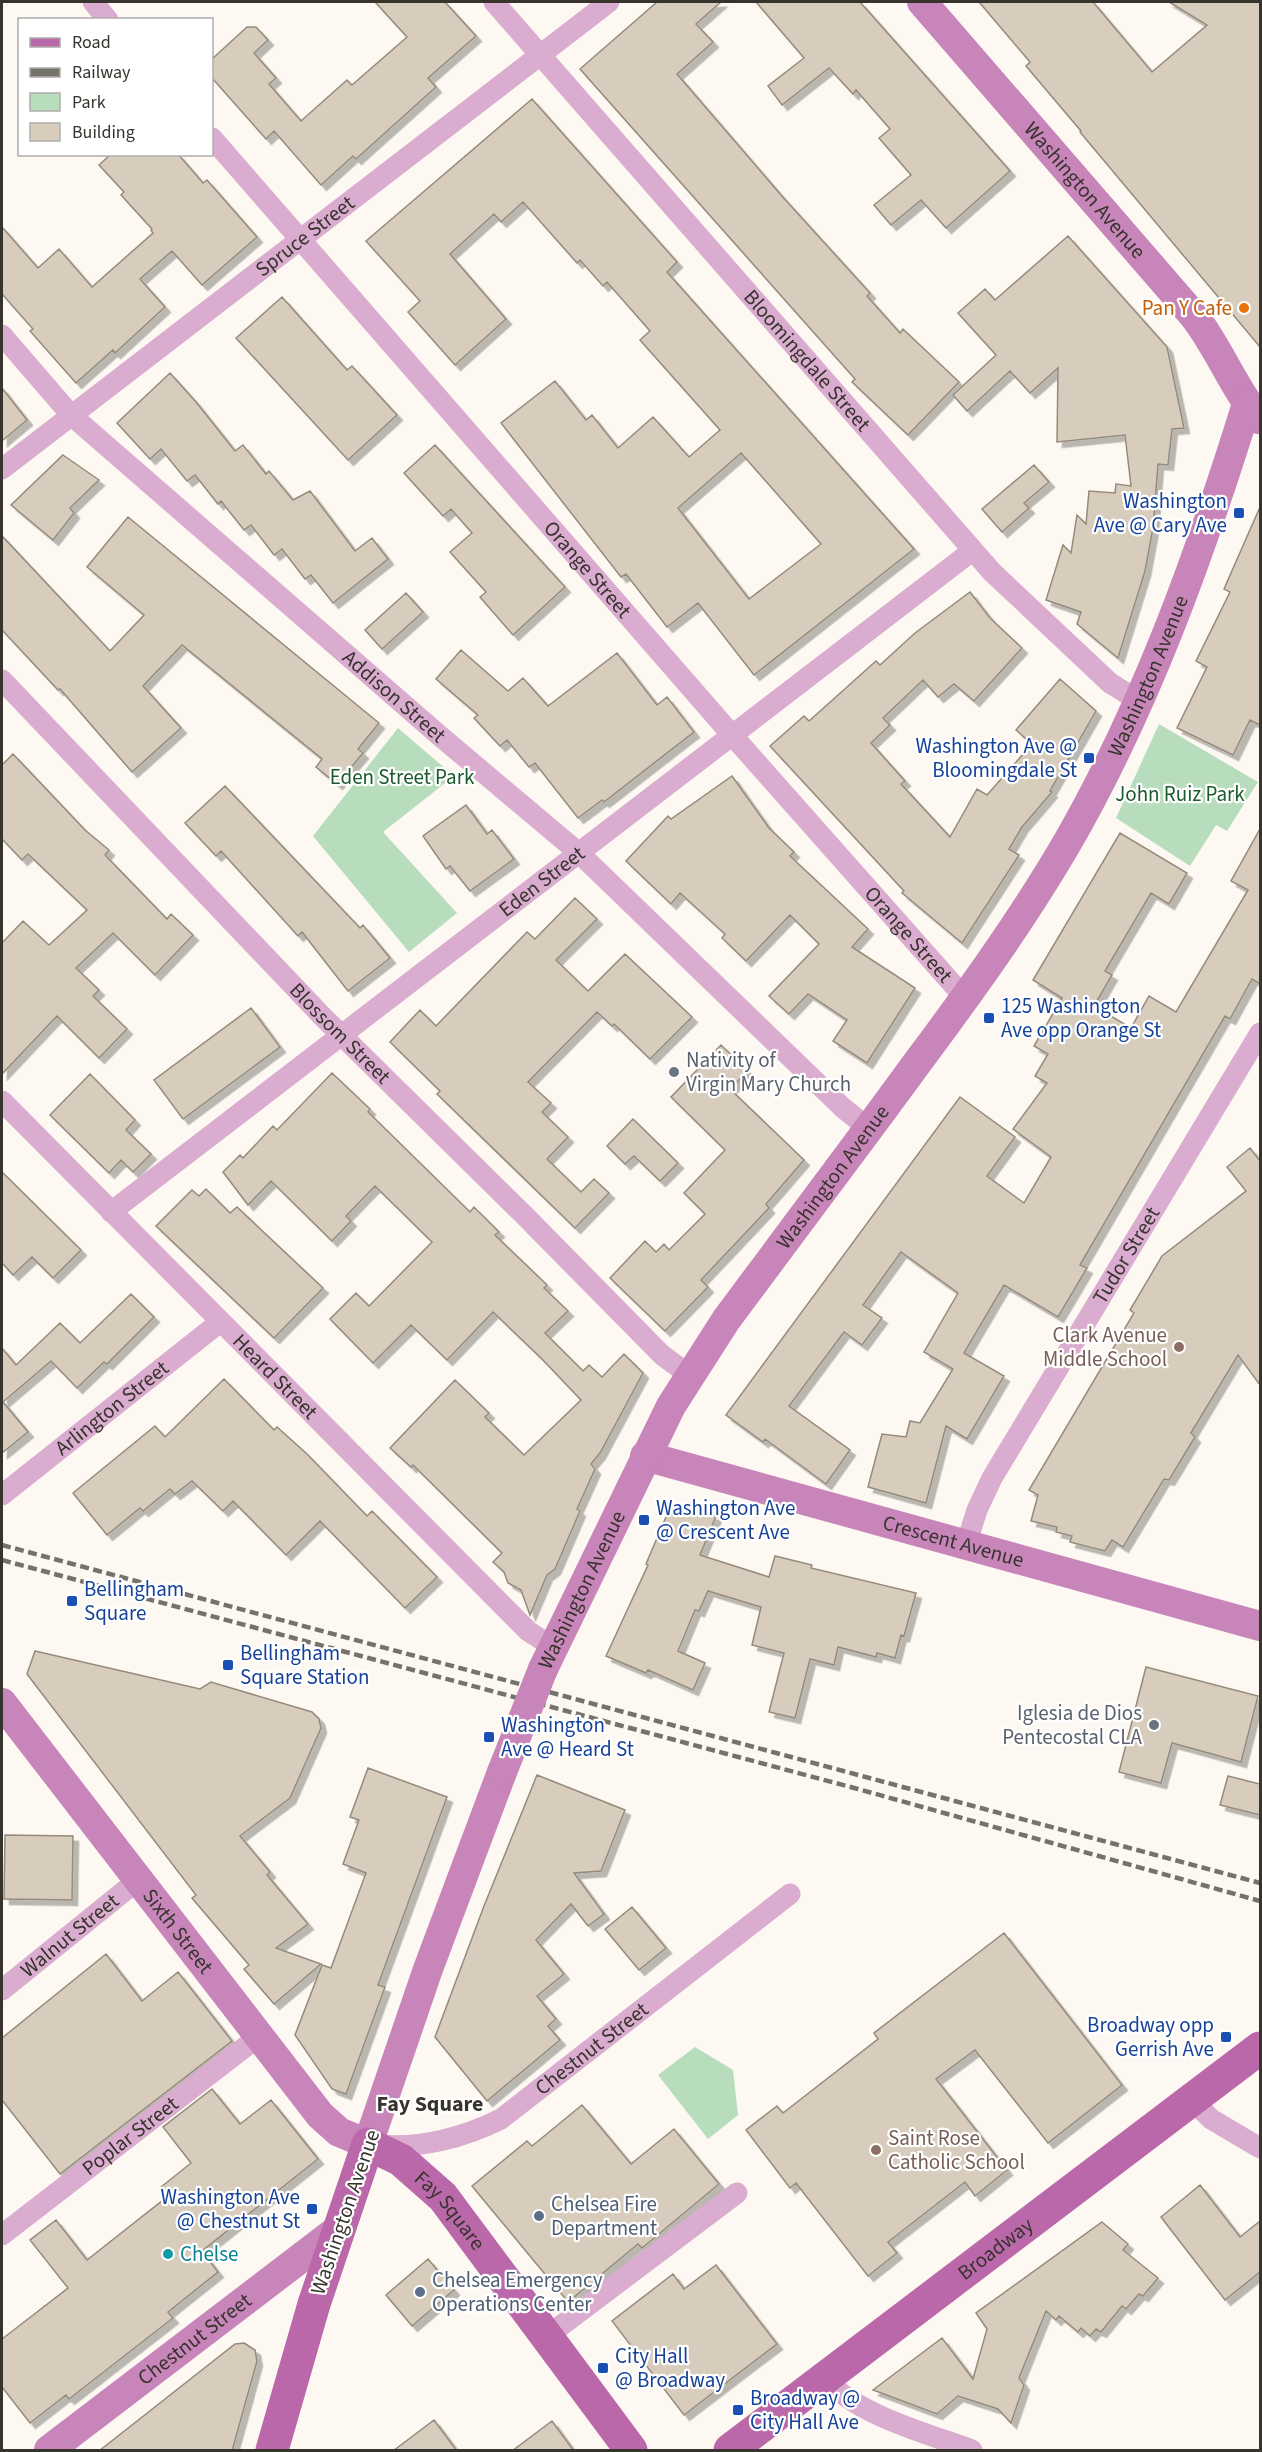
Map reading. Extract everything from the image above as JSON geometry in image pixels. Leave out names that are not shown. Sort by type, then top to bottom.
[{"type":"main road","name":"Washington Avenue","points":[[272,2451],[314,2304],[424,1979],[502,1772],[548,1658],[645,1456],[689,1375],[726,1320],[965,998],[1026,910],[1068,842],[1138,700],[1257,405],[1194,316],[922,2]]},
{"type":"main road","name":"Crescent Avenue","points":[[645,1456],[1260,1626]]},
{"type":"main road","name":"Sixth Street","points":[[2,1703],[258,2037],[328,2124],[339,2132],[368,2144]]},
{"type":"main road","name":"Broadway","points":[[730,2450],[1260,2048]]},
{"type":"main road","name":"Fay Square","points":[[368,2144],[401,2160],[431,2185],[516,2295],[631,2451]]},
{"type":"main road","name":"Chestnut Street","points":[[49,2451],[340,2228]]},
{"type":"street","points":[[93,2],[106,18]]},
{"type":"street","name":"Bloomingdale Street","points":[[494,2],[972,551],[1110,683],[1138,700]]},
{"type":"street","name":"Spruce Street","points":[[2,469],[609,2]]},
{"type":"street","name":"Orange Street","points":[[213,139],[732,735],[965,998]]},
{"type":"street","name":"Addison Street","points":[[2,336],[71,416],[440,736],[579,853],[842,1107],[869,1129]]},
{"type":"street","name":"Eden Street","points":[[111,1212],[972,551]]},
{"type":"street","name":"Blossom Street","points":[[2,680],[342,1036],[662,1354],[689,1375]]},
{"type":"street","name":"Tudor Street","points":[[966,1545],[977,1510],[992,1478],[1260,1033]]},
{"type":"street","name":"Heard Street","points":[[2,1101],[528,1631],[548,1658]]},
{"type":"street","name":"Arlington Street","points":[[2,1495],[220,1322]]},
{"type":"street","name":"Walnut Street","points":[[2,1990],[138,1880]]},
{"type":"street","name":"Chestnut Street","points":[[368,2144],[385,2146],[426,2143],[468,2133],[501,2119],[790,1893]]},
{"type":"street","name":"Poplar Street","points":[[2,2235],[258,2037]]},
{"type":"street","points":[[1193,2101],[1211,2120],[1260,2148]]},
{"type":"street","points":[[546,2337],[737,2193]]},
{"type":"street","points":[[826,2378],[835,2390],[855,2404],[972,2451]]},
{"type":"green space","name":"John Ruiz Park","points":[[1159,724],[1258,782],[1227,831],[1216,825],[1190,866],[1116,818]]},
{"type":"green space","name":"Eden Street Park","points":[[398,728],[454,776],[383,832],[457,913],[409,952],[313,836]]},
{"type":"green space","points":[[695,2047],[733,2070],[738,2115],[708,2139],[658,2075]]},
{"type":"building","points":[[375,2],[445,2],[476,36],[428,78],[436,87],[356,159],[353,156],[321,185],[274,131],[266,139],[213,79],[213,58],[247,27],[256,27],[268,40],[254,53],[276,78],[269,84],[301,121],[347,80],[352,85],[407,37]]},
{"type":"building","points":[[657,2],[721,2],[696,24],[713,42],[677,74],[781,195],[870,293],[867,296],[900,333],[903,329],[959,382],[908,435],[852,382],[855,379],[580,69]]},
{"type":"building","points":[[756,2],[860,2],[1010,171],[946,228],[921,200],[891,225],[874,205],[911,175],[879,138],[890,129],[856,90],[853,94],[829,68],[782,105],[768,86],[804,58]]},
{"type":"building","points":[[979,2],[1093,2],[1152,72],[1207,25],[1169,2],[1260,2],[1260,347],[1026,66],[1030,62]]},
{"type":"building","points":[[532,99],[677,262],[667,272],[914,549],[754,675],[698,603],[667,627],[626,574],[621,577],[501,423],[555,381],[586,420],[592,415],[618,448],[653,417],[689,457],[720,430],[640,340],[650,331],[607,282],[603,286],[580,260],[577,263],[523,202],[501,222],[494,214],[450,254],[506,319],[455,365],[408,312],[420,301],[366,241]],"holes":[[[741,453],[821,544],[749,599],[678,508]]]},
{"type":"building","points":[[109,156],[180,156],[203,183],[207,180],[257,237],[202,285],[172,251],[140,279],[165,307],[115,353],[113,350],[76,383],[30,331],[33,329],[2,294],[2,227],[38,268],[59,249],[92,287],[153,233],[152,229],[121,195],[124,192],[99,165]]},
{"type":"building","points":[[1068,236],[1167,347],[1184,428],[1172,429],[1168,465],[1158,464],[1153,528],[1145,571],[1118,658],[1077,624],[1081,612],[1046,600],[1063,545],[1071,553],[1077,515],[1086,524],[1089,491],[1115,493],[1116,484],[1131,486],[1125,435],[1057,442],[1058,368],[1030,393],[1010,371],[967,411],[953,395],[996,355],[958,313],[985,289],[995,300]]},
{"type":"building","points":[[282,297],[347,370],[352,366],[397,415],[348,460],[236,338]]},
{"type":"building","points":[[170,373],[235,451],[243,445],[266,474],[269,471],[293,500],[310,491],[355,551],[372,538],[388,559],[333,603],[311,575],[305,579],[282,549],[274,555],[251,525],[244,530],[221,501],[218,504],[195,475],[187,481],[161,449],[150,459],[117,423]]},
{"type":"building","points":[[2,388],[27,420],[2,441]]},
{"type":"building","points":[[435,445],[565,587],[513,635],[480,597],[486,592],[450,552],[472,533],[451,509],[443,516],[404,473]]},
{"type":"building","points":[[63,455],[99,480],[70,508],[74,513],[53,540],[11,505]]},
{"type":"building","points":[[1034,465],[1049,482],[1024,503],[1029,508],[1002,532],[982,509]]},
{"type":"building","points":[[1260,507],[1260,725],[1250,720],[1233,755],[1177,728],[1207,667],[1196,661],[1230,592],[1224,589]]},
{"type":"building","points":[[128,517],[379,723],[358,749],[363,753],[337,784],[316,767],[322,759],[182,645],[143,686],[181,728],[132,772],[60,689],[58,690],[2,630],[2,536],[110,651],[144,615],[87,567]]},
{"type":"building","points":[[970,592],[990,618],[1022,648],[974,701],[954,684],[938,697],[923,680],[883,718],[890,725],[871,743],[905,781],[901,784],[950,837],[977,789],[987,795],[1032,744],[1016,730],[1060,679],[1096,711],[1050,791],[1052,792],[1022,827],[1009,849],[1019,855],[962,943],[902,893],[904,891],[770,746],[804,716],[809,721],[876,661],[880,665],[915,633]]},
{"type":"building","points":[[406,593],[423,612],[382,649],[365,630]]},
{"type":"building","points":[[461,650],[508,691],[523,678],[548,706],[617,653],[657,705],[667,697],[694,732],[604,802],[602,800],[578,818],[535,763],[529,767],[507,740],[500,746],[474,718],[478,715],[436,679]]},
{"type":"building","points":[[13,754],[85,830],[109,850],[105,855],[167,919],[171,914],[193,935],[155,975],[113,933],[76,968],[99,990],[93,996],[127,1029],[99,1058],[57,1016],[2,1074],[2,943],[23,921],[49,945],[87,910],[28,854],[22,860],[2,839],[2,765]]},
{"type":"building","points":[[732,776],[769,828],[794,852],[790,856],[868,929],[852,947],[915,988],[867,1063],[833,1041],[847,1020],[808,994],[789,1014],[769,996],[819,944],[790,915],[746,961],[722,938],[725,934],[680,893],[671,904],[626,861],[668,816],[671,819]]},
{"type":"building","points":[[225,786],[360,928],[363,925],[390,958],[348,991],[302,932],[298,936],[221,851],[216,856],[185,823]]},
{"type":"building","points":[[466,805],[487,834],[492,830],[514,859],[470,891],[450,866],[446,869],[423,836]]},
{"type":"building","points":[[1260,829],[1260,984],[1252,979],[1230,1019],[1225,1016],[1080,1265],[1087,1268],[1058,1317],[1004,1285],[964,1353],[1004,1376],[967,1439],[946,1426],[926,1503],[868,1487],[882,1434],[906,1437],[910,1421],[920,1423],[953,1369],[924,1352],[958,1293],[901,1252],[863,1305],[882,1318],[862,1345],[844,1332],[789,1406],[850,1450],[826,1484],[765,1439],[763,1442],[726,1415],[960,1097],[1015,1137],[987,1176],[1024,1203],[1051,1157],[1013,1129],[1047,1083],[1035,1076],[1048,1054],[1034,1046],[1062,998],[1033,980],[1120,833],[1187,873],[1169,904],[1151,893],[1105,971],[1112,975],[1094,1006],[1131,1028],[1149,996],[1176,1012],[1248,890],[1231,881]]},
{"type":"building","points":[[575,898],[597,919],[556,960],[588,991],[625,954],[692,1017],[650,1059],[614,1024],[612,1026],[597,1012],[528,1082],[551,1103],[542,1112],[568,1137],[547,1159],[581,1192],[594,1179],[609,1193],[575,1228],[437,1094],[440,1091],[390,1042],[420,1010],[436,1026],[527,932],[535,939]]},
{"type":"building","points":[[251,1008],[280,1047],[183,1119],[154,1080]]},
{"type":"building","points":[[721,1045],[748,1071],[730,1089],[804,1160],[766,1204],[769,1208],[701,1280],[708,1287],[665,1331],[610,1278],[645,1241],[656,1252],[664,1244],[669,1250],[705,1214],[684,1193],[725,1150],[671,1097]]},
{"type":"building","points":[[332,1073],[370,1109],[368,1112],[470,1212],[474,1207],[499,1232],[495,1235],[547,1285],[544,1288],[568,1311],[545,1333],[583,1371],[589,1365],[602,1377],[624,1354],[643,1373],[600,1453],[591,1464],[595,1469],[577,1509],[580,1511],[555,1569],[547,1575],[530,1615],[521,1590],[508,1583],[504,1572],[493,1562],[502,1553],[413,1465],[411,1467],[390,1448],[455,1380],[489,1413],[485,1417],[524,1455],[581,1400],[493,1312],[447,1360],[411,1325],[373,1363],[330,1319],[356,1293],[369,1306],[432,1242],[375,1186],[346,1216],[351,1221],[332,1241],[271,1181],[248,1205],[223,1172],[240,1155],[243,1158],[273,1126],[277,1130]]},
{"type":"building","points":[[90,1074],[135,1120],[126,1130],[151,1154],[133,1172],[121,1160],[109,1173],[50,1115]]},
{"type":"building","points":[[633,1119],[678,1163],[660,1181],[634,1156],[625,1164],[607,1146]]},
{"type":"building","points":[[1250,1148],[1260,1161],[1260,1385],[1238,1355],[1191,1433],[1195,1437],[1169,1480],[1164,1479],[1123,1547],[1112,1540],[1105,1551],[1070,1542],[1072,1536],[1056,1532],[1057,1527],[1031,1521],[1038,1495],[1029,1490],[1134,1313],[1130,1310],[1162,1256],[1246,1191],[1227,1167]]},
{"type":"building","points":[[2,1172],[81,1250],[53,1278],[32,1257],[13,1275],[2,1263]]},
{"type":"building","points":[[206,1189],[230,1213],[237,1207],[323,1288],[274,1338],[156,1226],[192,1190],[199,1196]]},
{"type":"building","points":[[131,1294],[154,1317],[107,1364],[104,1362],[77,1388],[51,1361],[3,1402],[28,1432],[2,1453],[2,1348],[16,1365],[60,1323],[80,1343]]},
{"type":"building","points":[[224,1379],[274,1430],[277,1427],[307,1454],[367,1516],[372,1511],[437,1577],[405,1608],[320,1521],[286,1555],[233,1501],[223,1511],[192,1481],[175,1494],[170,1489],[143,1511],[140,1508],[107,1535],[73,1493],[155,1426],[165,1437]]},
{"type":"building","points":[[672,1503],[716,1516],[700,1555],[769,1577],[775,1556],[812,1565],[811,1568],[916,1593],[904,1636],[901,1635],[895,1658],[877,1653],[876,1657],[838,1647],[834,1665],[810,1659],[795,1718],[769,1712],[784,1653],[752,1645],[761,1607],[708,1591],[699,1611],[695,1610],[678,1651],[705,1663],[693,1690],[648,1670],[646,1673],[606,1656],[648,1565],[646,1564]]},
{"type":"building","points":[[35,1651],[200,1689],[211,1682],[312,1712],[319,1719],[321,1728],[290,1798],[240,1836],[270,1872],[267,1875],[308,1924],[276,1948],[321,1964],[274,2004],[244,1969],[249,1965],[192,1898],[196,1895],[27,1674]]},
{"type":"building","points":[[1146,1667],[1258,1696],[1241,1762],[1172,1743],[1161,1783],[1119,1772]]},
{"type":"building","points":[[368,1768],[447,1797],[378,1985],[385,1987],[346,2094],[332,2089],[295,2035],[322,1965],[331,1968],[366,1873],[343,1864],[359,1820],[350,1817]]},
{"type":"building","points":[[537,1775],[625,1810],[601,1871],[574,1873],[604,1914],[588,1926],[571,1904],[536,1940],[564,1974],[537,1996],[556,2019],[548,2026],[560,2040],[487,2101],[435,2037],[484,1906]]},
{"type":"building","points":[[1228,1776],[1260,1784],[1260,1815],[1220,1805]]},
{"type":"building","points":[[5,1835],[73,1836],[72,1900],[4,1899]]},
{"type":"building","points":[[632,1907],[666,1948],[639,1970],[605,1929]]},
{"type":"building","name":"Saint Rose Catholic School","points":[[1004,1933],[1122,2085],[1048,2143],[975,2050],[936,2079],[1007,2170],[975,2196],[965,2182],[888,2242],[897,2253],[868,2276],[796,2183],[790,2188],[746,2130],[777,2106],[783,2113],[878,2039],[874,2033]]},
{"type":"building","points":[[106,1954],[142,2001],[178,1972],[232,2041],[60,2174],[2,2100],[2,2038]]},
{"type":"building","points":[[212,2089],[240,2124],[271,2100],[318,2159],[202,2251],[218,2272],[168,2312],[173,2318],[69,2399],[66,2395],[30,2423],[2,2387],[2,2339],[68,2288],[30,2240],[56,2220],[87,2260],[168,2196],[161,2187],[191,2163],[163,2127]]},
{"type":"building","name":"Chelsea Fire Department","points":[[582,2105],[631,2164],[674,2129],[719,2184],[642,2248],[638,2244],[568,2302],[472,2186],[527,2141],[532,2146]]},
{"type":"building","points":[[1200,2185],[1240,2237],[1260,2221],[1260,2272],[1225,2300],[1161,2217]]},
{"type":"building","points":[[1102,2222],[1128,2244],[1123,2250],[1158,2278],[1143,2296],[1139,2294],[1126,2309],[1122,2306],[1101,2332],[1096,2329],[1090,2336],[1081,2328],[1078,2332],[1059,2316],[1056,2320],[1046,2311],[1019,2378],[1024,2385],[1011,2423],[998,2409],[958,2396],[937,2414],[873,2390],[942,2338],[973,2379],[987,2329],[976,2313]]},
{"type":"building","name":"Chelsea Emergency Operations Center","points":[[428,2259],[454,2290],[412,2326],[386,2295]]},
{"type":"building","points":[[716,2265],[777,2344],[684,2415],[612,2321],[673,2274],[684,2289]]},
{"type":"building","points":[[244,2343],[255,2350],[257,2361],[232,2451],[99,2451],[235,2344]]},
{"type":"building","points":[[434,2420],[457,2451],[393,2451]]},
{"type":"building","points":[[552,2421],[574,2451],[512,2451]]},
{"type":"railway","points":[[2,1545],[1260,1883]]},
{"type":"railway","points":[[2,1560],[858,1789],[1260,1901]]},
{"type":"place","name":"Pan Y Cafe","points":[[1244,308]]},
{"type":"place","name":"Washington Ave @ Cary Ave","points":[[1239,513]]},
{"type":"place","name":"Washington Ave @ Bloomingdale St","points":[[1089,758]]},
{"type":"place","name":"125 Washington Ave opp Orange St","points":[[989,1018]]},
{"type":"place","name":"Nativity of Virgin Mary Church","points":[[674,1072]]},
{"type":"place","name":"Clark Avenue Middle School","points":[[1179,1347]]},
{"type":"place","name":"Washington Ave @ Crescent Ave","points":[[644,1520]]},
{"type":"place","name":"Bellingham Square","points":[[72,1601]]},
{"type":"place","name":"Bellingham Square Station","points":[[228,1665]]},
{"type":"place","name":"Iglesia de Dios Pentecostal CLA","points":[[1154,1725]]},
{"type":"place","name":"Washington Ave @ Heard St","points":[[489,1737]]},
{"type":"place","name":"Broadway opp Gerrish Ave","points":[[1226,2037]]},
{"type":"place","name":"Saint Rose Catholic School","points":[[876,2150]]},
{"type":"place","name":"Washington Ave @ Chestnut St","points":[[312,2209]]},
{"type":"place","name":"Chelsea Fire Department","points":[[539,2216]]},
{"type":"place","name":"Chelse","points":[[168,2254]]},
{"type":"place","name":"Chelsea Emergency Operations Center","points":[[420,2292]]},
{"type":"place","name":"City Hall @ Broadway","points":[[603,2368]]},
{"type":"place","name":"Broadway @ City Hall Ave","points":[[738,2410]]},
{"type":"district","name":"Fay Square","points":[[430,2103]]}]
